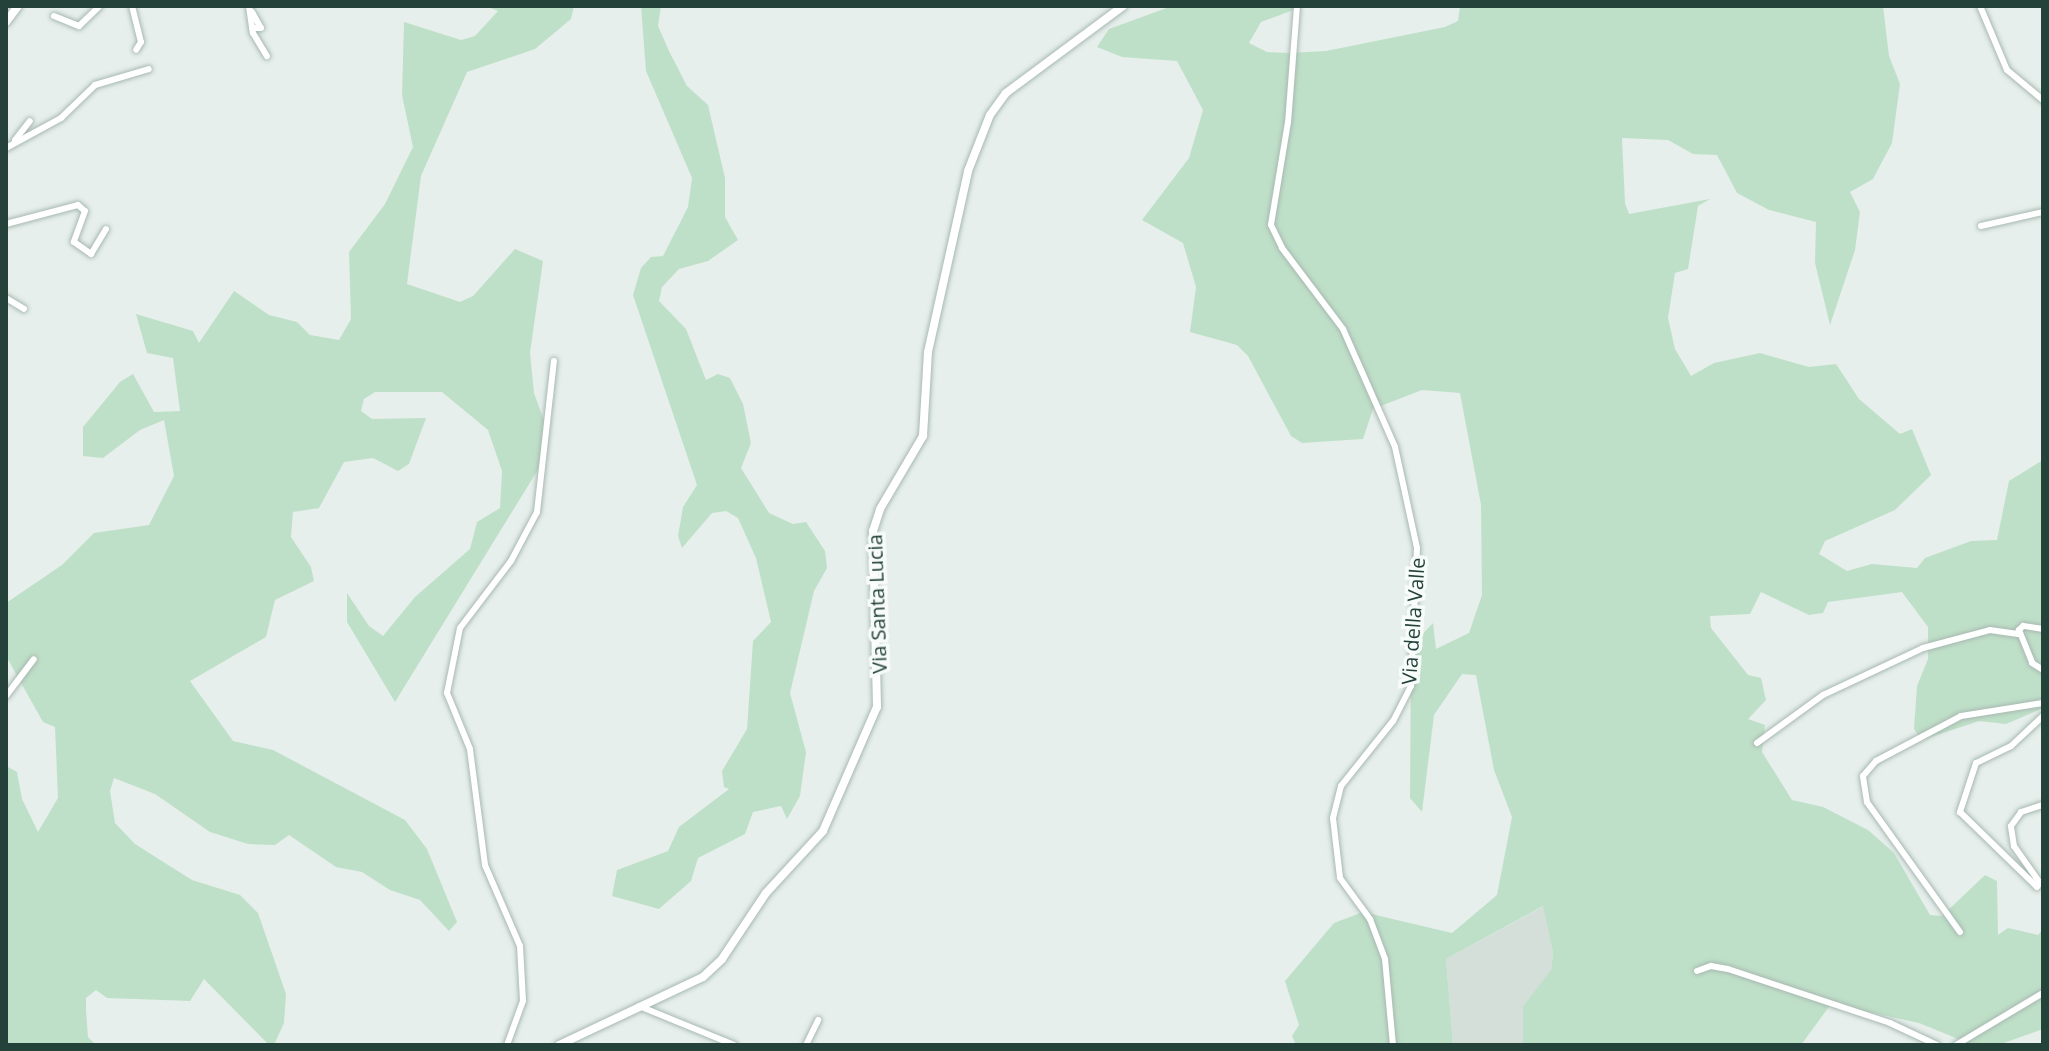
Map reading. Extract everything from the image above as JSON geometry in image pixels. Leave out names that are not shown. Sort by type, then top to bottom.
[{"type":"street","points":[[6,22],[18,6]]},
{"type":"street","points":[[54,16],[79,26],[100,6]]},
{"type":"street","points":[[132,6],[141,42],[136,50]]},
{"type":"street","name":"Via Santa Lucia","points":[[559,1045],[691,984],[712,970],[766,893],[825,827],[877,707],[873,531],[880,509],[923,436],[928,352],[968,171],[987,120],[1006,93],[1123,6]]},
{"type":"street","name":"Via della Valle","points":[[1297,6],[1288,122],[1271,225],[1282,248],[1340,323],[1395,447],[1417,548],[1411,686],[1393,721],[1343,783],[1333,818],[1340,878],[1370,919],[1385,959],[1393,1045]]},
{"type":"street","points":[[1980,6],[2005,68],[2024,89],[2043,100]]},
{"type":"street","points":[[250,8],[252,28],[267,56]]},
{"type":"street","points":[[7,148],[61,118],[95,85],[149,69]]},
{"type":"street","points":[[7,148],[30,121]]},
{"type":"street","points":[[6,224],[78,205],[85,211],[74,242],[91,254],[106,229]]},
{"type":"street","points":[[1981,226],[2043,212]]},
{"type":"street","points":[[6,298],[24,309]]},
{"type":"street","points":[[507,1045],[523,1001],[520,946],[485,865],[470,749],[447,693],[460,628],[511,561],[537,512],[548,452],[554,361]]},
{"type":"street","points":[[2043,629],[2023,626],[2020,634],[2032,663],[2043,670]]},
{"type":"street","points":[[1757,743],[1823,695],[1923,648],[1990,630],[2020,634]]},
{"type":"street","points":[[6,696],[34,659]]},
{"type":"street","points":[[1960,932],[1867,802],[1864,773],[1876,761],[1961,716],[2043,703]]},
{"type":"street","points":[[2041,886],[2031,884],[1963,820],[1960,810],[1978,761],[2011,746],[2042,717]]},
{"type":"street","points":[[2041,886],[2016,851],[2011,826],[2021,812],[2043,805]]},
{"type":"street","points":[[1697,971],[1711,966],[1728,969],[1890,1023],[1937,1045]]},
{"type":"street","points":[[1956,1045],[2043,993]]},
{"type":"street","points":[[639,1006],[734,1045]]},
{"type":"street","points":[[806,1045],[818,1020]]},
{"type":"shaded area","points":[[1544,906],[1553,952],[1551,971],[1523,1006],[1523,1045],[1453,1045],[1446,959]]},
{"type":"green space","points":[[485,6],[574,6],[571,19],[535,49],[467,72],[421,176],[407,284],[460,302],[473,296],[515,249],[543,261],[530,353],[534,393],[546,426],[547,455],[395,702],[347,622],[347,593],[369,626],[383,636],[415,597],[470,549],[477,522],[500,508],[502,471],[488,430],[442,392],[375,392],[364,399],[361,411],[372,419],[426,418],[409,464],[398,471],[373,458],[344,462],[319,508],[293,512],[291,537],[311,567],[314,581],[275,600],[266,637],[190,681],[233,741],[273,750],[405,820],[427,849],[457,922],[449,931],[420,900],[390,890],[362,872],[336,867],[289,835],[275,845],[248,844],[210,832],[155,794],[114,778],[110,791],[115,823],[135,844],[192,880],[240,895],[258,913],[286,994],[284,1023],[274,1045],[269,1045],[204,979],[190,1001],[107,998],[96,990],[86,998],[86,1010],[88,1037],[96,1045],[6,1045],[6,766],[17,772],[22,799],[38,832],[58,798],[55,727],[43,722],[6,656],[6,603],[62,565],[94,533],[149,525],[174,476],[164,420],[140,430],[103,458],[83,456],[83,427],[120,382],[133,374],[154,412],[180,411],[173,358],[147,353],[136,314],[193,331],[199,343],[234,291],[269,315],[297,322],[310,335],[339,340],[351,319],[349,252],[385,204],[413,147],[402,95],[404,22],[461,40],[475,36],[498,11]]},
{"type":"green space","points":[[641,6],[661,6],[658,26],[669,51],[687,86],[708,105],[725,178],[725,217],[738,240],[708,261],[679,269],[662,287],[659,301],[686,329],[706,380],[718,374],[730,378],[743,404],[751,443],[741,468],[769,513],[793,524],[806,522],[825,551],[827,568],[814,591],[790,693],[806,752],[800,796],[787,819],[781,806],[753,812],[745,834],[698,858],[691,881],[659,909],[612,896],[617,870],[668,851],[679,827],[729,789],[724,787],[722,771],[747,729],[753,641],[771,622],[756,558],[738,518],[726,511],[712,513],[682,548],[678,536],[683,507],[697,485],[633,295],[641,268],[651,257],[663,256],[688,207],[692,178],[646,71]]},
{"type":"green space","points":[[1172,6],[1304,6],[1261,22],[1249,43],[1267,52],[1290,53],[1326,51],[1445,27],[1458,21],[1460,6],[1883,6],[1889,56],[1900,84],[1892,143],[1873,179],[1850,192],[1860,212],[1855,250],[1830,325],[1815,263],[1816,222],[1769,210],[1737,193],[1717,155],[1693,154],[1668,140],[1622,138],[1625,203],[1629,214],[1710,199],[1698,206],[1688,269],[1675,273],[1668,318],[1675,349],[1691,376],[1714,363],[1760,353],[1809,367],[1836,364],[1859,399],[1900,434],[1912,429],[1931,475],[1895,510],[1825,541],[1819,554],[1847,571],[1872,564],[1917,568],[1925,558],[1971,541],[1997,540],[2009,481],[2043,460],[2043,708],[2006,724],[1979,721],[1922,740],[1914,729],[1917,686],[1928,659],[1928,627],[1902,592],[1828,602],[1823,613],[1809,615],[1761,592],[1750,614],[1710,616],[1711,628],[1748,675],[1761,678],[1766,700],[1748,719],[1765,725],[1762,752],[1792,800],[1823,807],[1868,830],[1894,853],[1930,915],[1942,916],[1985,875],[1997,881],[1998,935],[2008,928],[2038,935],[2043,929],[2043,1029],[1998,1045],[1973,1045],[1919,1023],[1831,1004],[1801,1045],[1523,1045],[1523,1006],[1551,970],[1553,952],[1543,906],[1446,959],[1453,1045],[1296,1045],[1292,1036],[1299,1025],[1285,981],[1334,923],[1363,912],[1452,933],[1497,895],[1512,817],[1494,770],[1476,675],[1462,674],[1434,715],[1422,812],[1410,798],[1411,646],[1433,623],[1436,649],[1469,633],[1482,595],[1481,505],[1460,393],[1422,390],[1373,409],[1363,439],[1302,443],[1291,436],[1248,356],[1237,345],[1190,332],[1196,287],[1183,243],[1142,220],[1189,158],[1203,110],[1177,61],[1122,57],[1097,47],[1109,29]]}]
